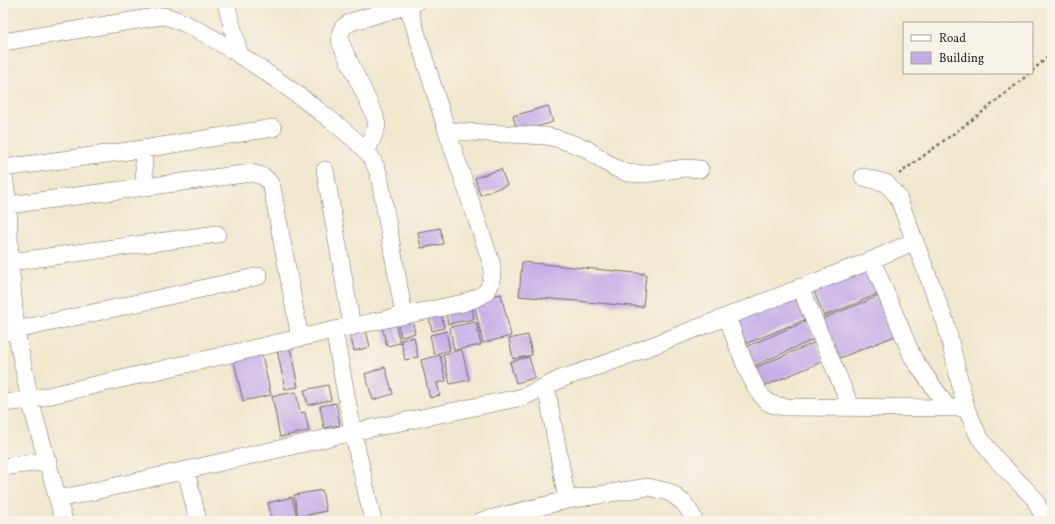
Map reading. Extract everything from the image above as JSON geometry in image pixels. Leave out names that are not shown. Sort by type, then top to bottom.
[{"type":"street","points":[[226,3],[240,56]]},
{"type":"street","points":[[3,403],[30,400],[334,330],[464,303],[479,298],[490,289],[493,279],[492,265],[484,236],[447,131],[410,4],[351,22],[342,27],[339,33],[341,44],[375,116],[377,126],[367,151]]},
{"type":"street","points":[[3,42],[165,16],[188,25],[240,56],[327,116],[367,151],[375,164],[379,175],[404,315]]},
{"type":"street","points":[[64,521],[59,499],[10,332],[6,263],[8,205],[3,168],[143,149],[273,128]]},
{"type":"street","points":[[447,131],[546,136],[559,139],[584,148],[613,167],[626,173],[645,174],[684,168],[700,169]]},
{"type":"street","points":[[143,149],[145,187]]},
{"type":"street","points":[[324,170],[352,326]]},
{"type":"street","points":[[8,205],[252,173],[260,174],[268,178],[274,196],[300,338]]},
{"type":"street","points":[[863,177],[886,183],[898,197],[946,324],[966,408],[979,437],[995,458],[1034,498],[1046,519]]},
{"type":"street","points":[[6,263],[217,234]]},
{"type":"street","points":[[59,499],[353,432],[523,397],[575,374],[727,317],[800,287],[872,260],[915,241]]},
{"type":"street","points":[[872,260],[913,358],[948,408]]},
{"type":"street","points":[[10,332],[259,276]]},
{"type":"street","points":[[800,287],[851,407]]},
{"type":"street","points":[[727,317],[754,384],[770,403],[784,407],[966,408]]},
{"type":"street","points":[[334,330],[353,432],[373,521]]},
{"type":"street","points":[[546,386],[566,500]]},
{"type":"street","points":[[3,467],[48,461]]},
{"type":"street","points":[[186,470],[198,521]]},
{"type":"street","points":[[487,520],[566,500],[648,487],[669,492],[684,503],[694,521]]},
{"type":"path","points":[[1033,70],[1052,52]]},
{"type":"path","points":[[886,183],[984,111],[1029,74]]},
{"type":"building","points":[[548,106],[553,122],[518,133],[513,116]]},
{"type":"building","points":[[501,169],[507,185],[480,195],[475,178]]},
{"type":"building","points":[[440,228],[443,244],[421,248],[418,232]]},
{"type":"building","points":[[522,262],[646,274],[643,307],[519,296]]},
{"type":"building","points":[[870,266],[881,293],[824,316],[813,289]]},
{"type":"building","points":[[797,293],[807,319],[745,344],[734,319]]},
{"type":"building","points":[[501,294],[511,336],[483,343],[473,300]]},
{"type":"building","points":[[882,295],[898,335],[837,359],[821,319]]},
{"type":"building","points":[[471,303],[474,319],[448,324],[445,308]]},
{"type":"building","points":[[440,309],[444,328],[432,331],[428,312]]},
{"type":"building","points":[[411,316],[415,333],[401,337],[397,320]]},
{"type":"building","points":[[395,320],[400,343],[387,346],[381,323]]},
{"type":"building","points":[[807,321],[815,339],[751,367],[743,348]]},
{"type":"building","points":[[476,322],[481,345],[454,350],[450,327]]},
{"type":"building","points":[[365,326],[370,347],[354,351],[349,329]]},
{"type":"building","points":[[446,331],[450,350],[434,354],[430,335]]},
{"type":"building","points":[[528,335],[532,355],[513,359],[509,339]]},
{"type":"building","points":[[414,337],[418,357],[405,360],[401,340]]},
{"type":"building","points":[[816,342],[824,361],[762,387],[754,368]]},
{"type":"building","points":[[290,347],[298,387],[285,389],[277,349]]},
{"type":"building","points":[[462,350],[469,380],[450,384],[443,354]]},
{"type":"building","points":[[261,351],[271,395],[243,401],[233,357]]},
{"type":"building","points":[[440,355],[446,381],[437,383],[440,395],[430,398],[421,360]]},
{"type":"building","points":[[529,357],[535,378],[516,383],[510,362]]},
{"type":"building","points":[[385,367],[393,394],[373,400],[365,374]]},
{"type":"building","points":[[328,385],[331,400],[308,405],[304,390]]},
{"type":"building","points":[[296,392],[300,413],[305,412],[309,431],[280,437],[272,396]]},
{"type":"building","points":[[336,403],[340,425],[324,428],[320,406]]},
{"type":"building","points":[[322,490],[326,511],[298,517],[294,495]]},
{"type":"building","points":[[292,497],[298,521],[272,521],[268,503]]}]
